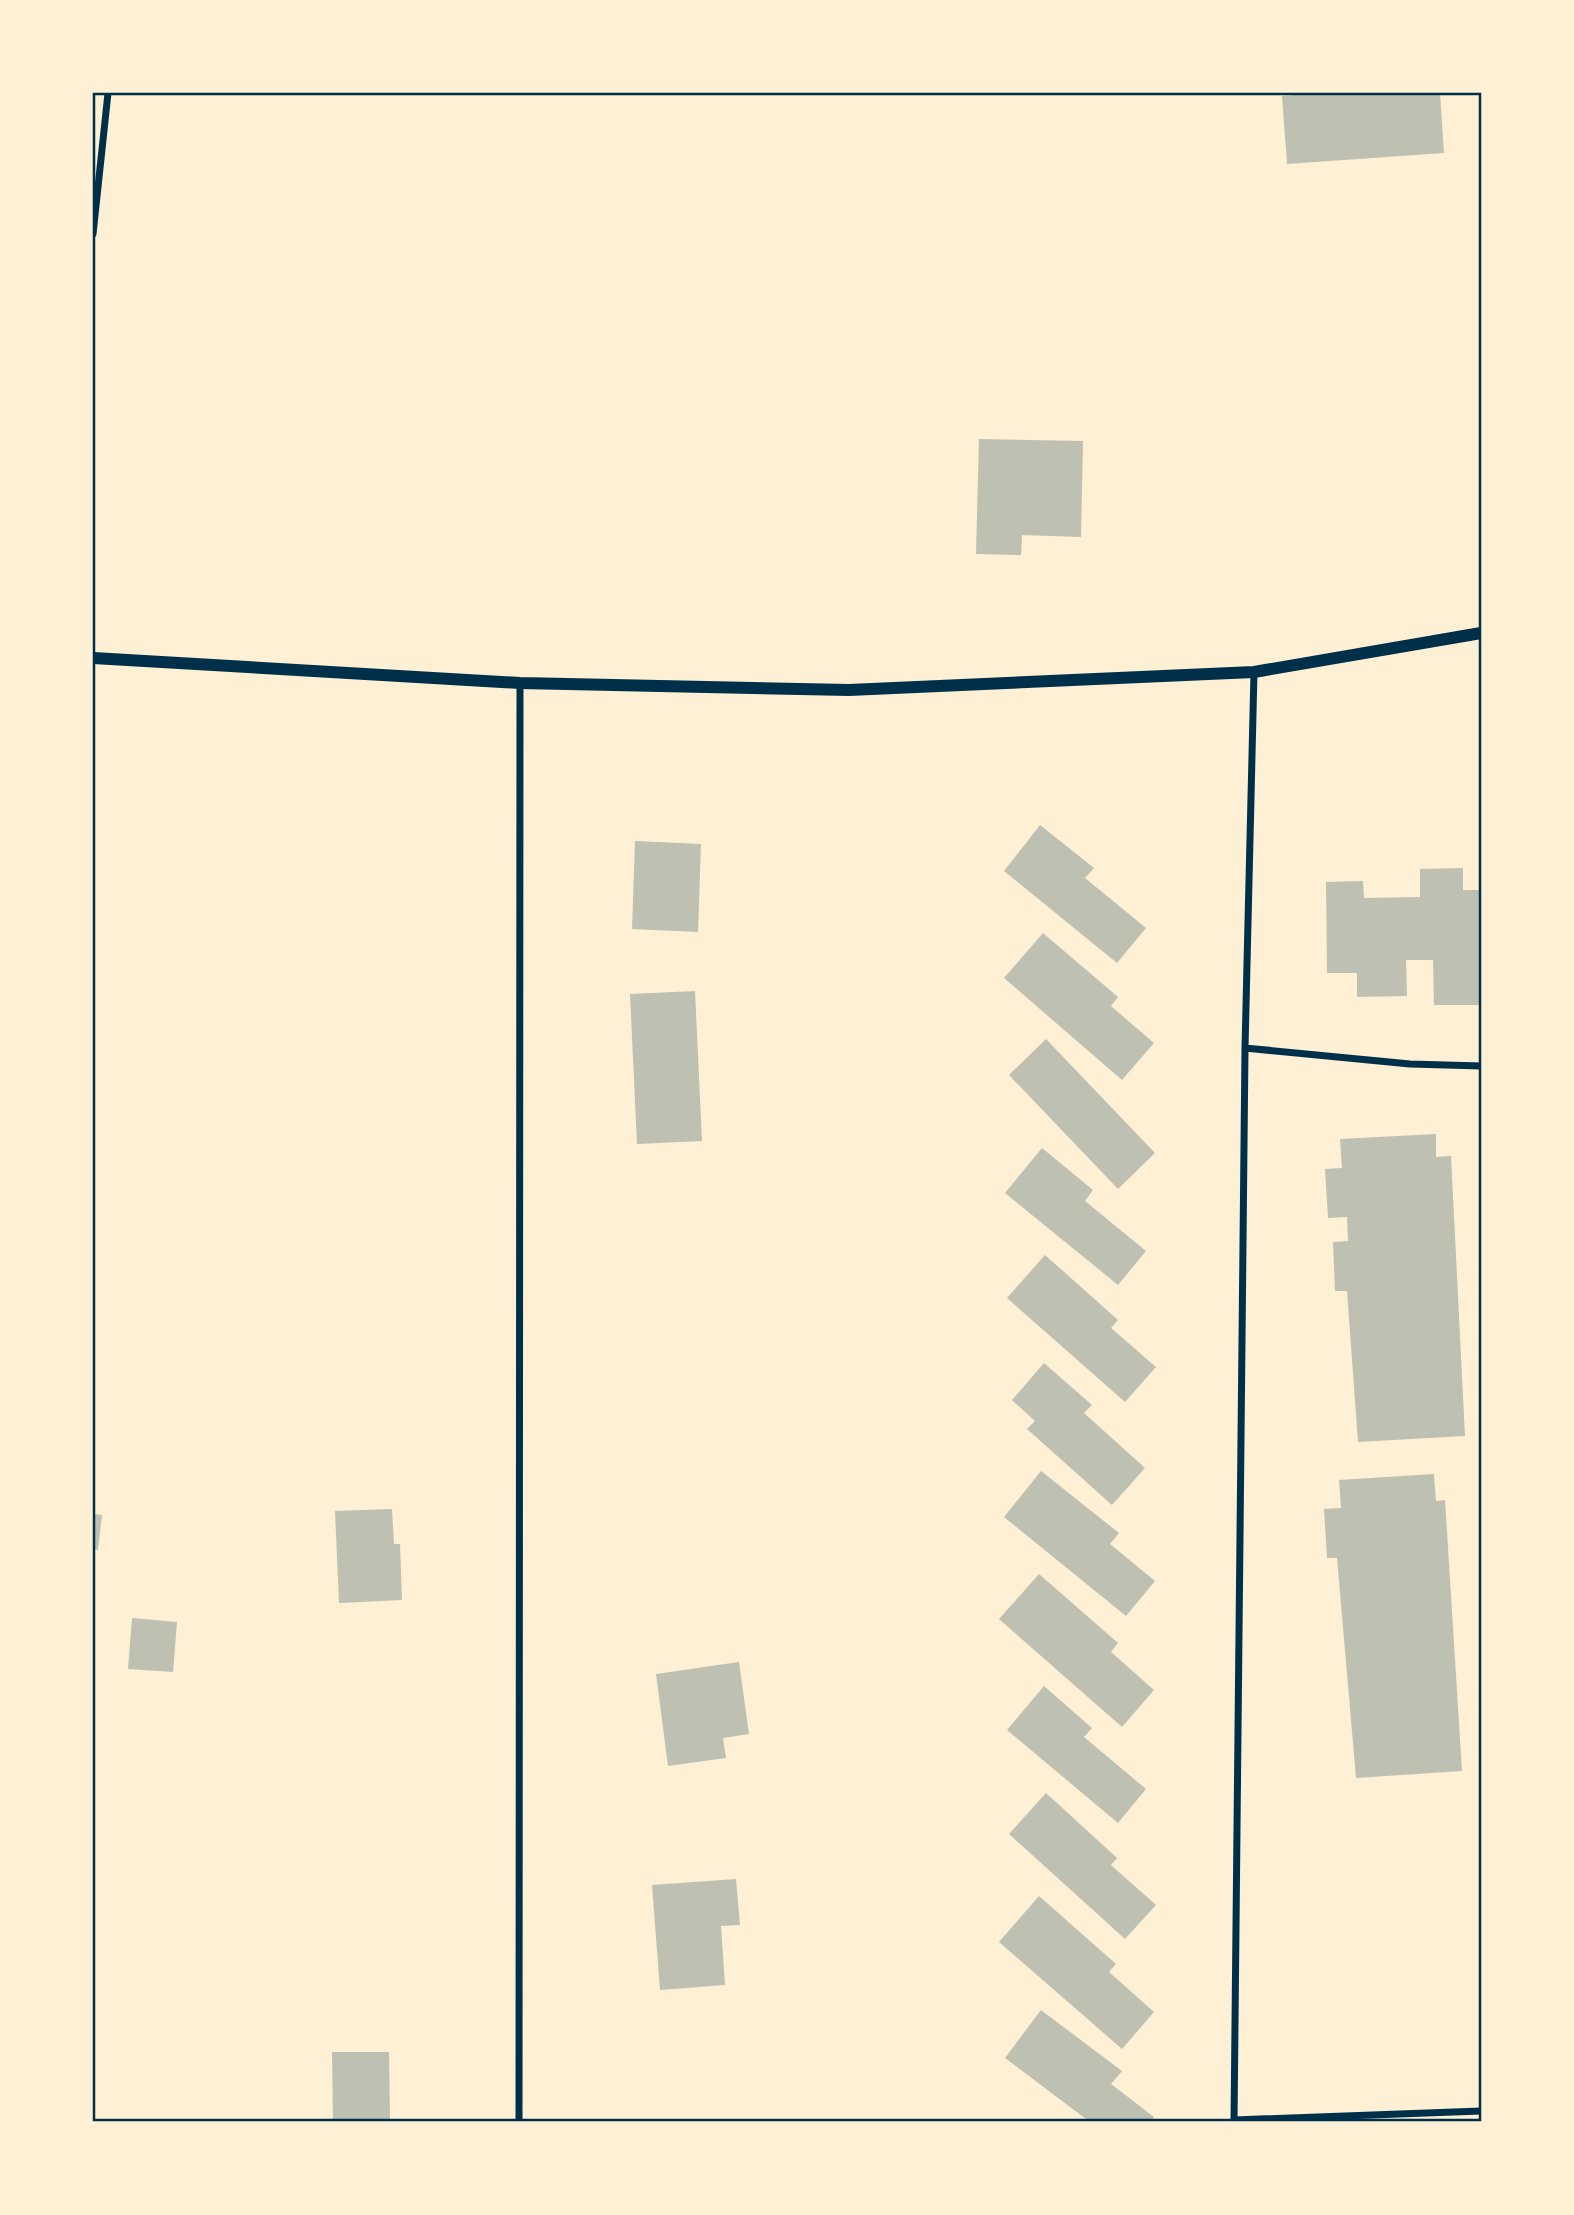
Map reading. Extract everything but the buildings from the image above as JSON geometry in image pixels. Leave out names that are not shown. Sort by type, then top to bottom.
[{"type":"street","points":[[93,234],[108,93]]},
{"type":"street","points":[[93,658],[520,683],[849,690],[1254,671],[1481,633]]},
{"type":"street","points":[[1254,671],[1245,1048],[1234,2121],[1481,2111]]},
{"type":"street","points":[[519,2122],[520,683]]},
{"type":"street","points":[[1245,1048],[1410,1064],[1481,1066]]}]
